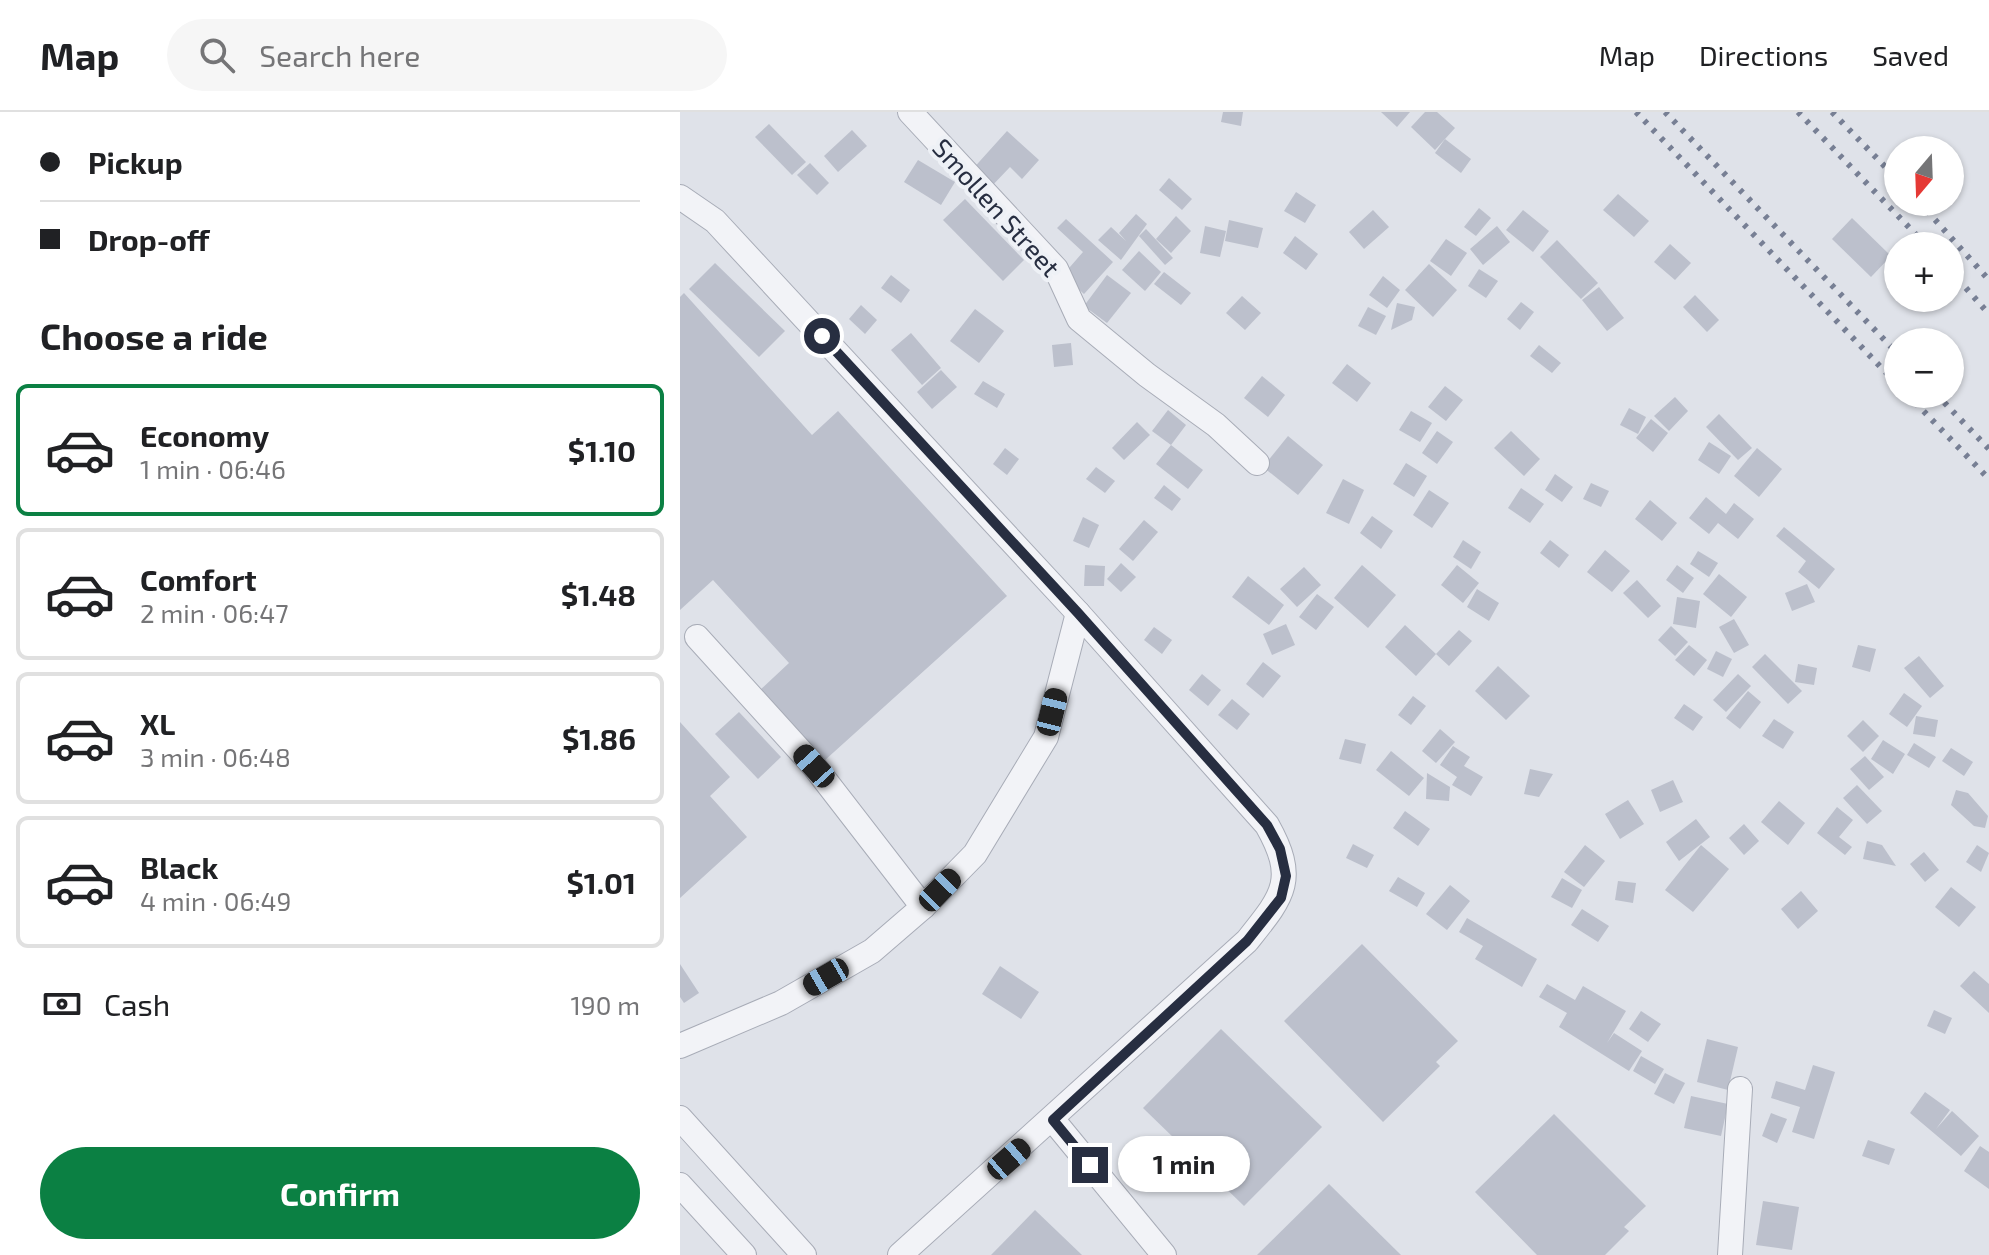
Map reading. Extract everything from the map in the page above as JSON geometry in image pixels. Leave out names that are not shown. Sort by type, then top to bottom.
[{"type":"lane","name":"Smollen Street","points":[[910,112],[1056,269],[1079,319],[1147,375],[1216,425],[1257,463]]},
{"type":"lane","points":[[680,197],[715,221],[1078,613],[1267,825],[1280,849],[1286,876],[1281,898],[1247,941],[1053,1120],[900,1255]]},
{"type":"lane","points":[[680,1046],[781,1003],[872,951],[923,907],[975,854],[1046,737],[1078,613]]},
{"type":"lane","points":[[697,637],[814,766],[923,907]]},
{"type":"lane","points":[[1730,1255],[1740,1089]]},
{"type":"lane","points":[[680,1118],[804,1255]]},
{"type":"lane","points":[[1053,1120],[1164,1255]]},
{"type":"lane","points":[[680,1185],[744,1255]]},
{"type":"building","points":[[1223,112],[1243,112],[1241,126],[1221,122]]},
{"type":"building","points":[[1381,112],[1410,112],[1397,127]]},
{"type":"building","points":[[1425,112],[1437,112],[1455,128],[1435,150],[1411,127]]},
{"type":"building","points":[[769,124],[806,162],[792,175],[755,137]]},
{"type":"building","points":[[852,130],[867,146],[838,172],[824,156]]},
{"type":"building","points":[[1007,131],[1039,160],[1022,179],[1010,167],[989,189],[970,172]]},
{"type":"building","points":[[1445,139],[1471,159],[1461,173],[1435,153]]},
{"type":"building","points":[[918,160],[955,182],[941,205],[904,182]]},
{"type":"building","points":[[810,163],[829,183],[817,195],[797,175]]},
{"type":"building","points":[[1169,178],[1192,199],[1182,210],[1159,190]]},
{"type":"building","points":[[1296,192],[1316,205],[1305,223],[1284,211]]},
{"type":"building","points":[[1618,194],[1649,221],[1634,237],[1603,210]]},
{"type":"building","points":[[965,199],[1024,260],[1003,281],[943,220]]},
{"type":"building","points":[[1479,208],[1491,218],[1476,236],[1464,227]]},
{"type":"building","points":[[1373,210],[1389,227],[1364,249],[1349,232]]},
{"type":"building","points":[[1523,210],[1549,231],[1533,252],[1506,230]]},
{"type":"building","points":[[1136,214],[1147,224],[1121,260],[1098,240],[1111,227],[1126,241],[1119,233]]},
{"type":"building","points":[[1176,216],[1191,231],[1171,253],[1156,239]]},
{"type":"building","points":[[1852,218],[1884,249],[1884,263],[1871,277],[1832,239]]},
{"type":"building","points":[[1066,219],[1113,262],[1084,294],[1063,275],[1083,252],[1057,228]]},
{"type":"building","points":[[1229,220],[1263,228],[1258,248],[1225,241]]},
{"type":"building","points":[[1205,226],[1226,231],[1220,257],[1200,253]]},
{"type":"building","points":[[1497,226],[1510,242],[1483,265],[1470,249]]},
{"type":"building","points":[[1146,229],[1173,258],[1165,265],[1139,236]]},
{"type":"building","points":[[1295,236],[1318,254],[1306,270],[1283,253]]},
{"type":"building","points":[[1446,239],[1467,253],[1451,276],[1430,261]]},
{"type":"building","points":[[1557,240],[1598,283],[1581,299],[1540,257]]},
{"type":"building","points":[[1670,244],[1691,263],[1675,280],[1654,262]]},
{"type":"building","points":[[1139,251],[1161,272],[1145,291],[1122,270]]},
{"type":"building","points":[[715,263],[785,331],[759,357],[689,289]]},
{"type":"building","points":[[1429,264],[1457,290],[1433,317],[1405,290]]},
{"type":"building","points":[[1479,269],[1498,281],[1486,298],[1468,286]]},
{"type":"building","points":[[1164,272],[1191,293],[1181,305],[1154,284]]},
{"type":"building","points":[[891,275],[910,290],[901,303],[881,288]]},
{"type":"building","points":[[1107,275],[1131,293],[1107,323],[1084,306]]},
{"type":"building","points":[[1383,276],[1400,290],[1387,308],[1369,295]]},
{"type":"building","points":[[1599,287],[1624,318],[1607,331],[1582,300]]},
{"type":"building","points":[[684,293],[812,435],[838,411],[1007,596],[824,761],[759,691],[789,663],[713,580],[680,610],[680,297]]},
{"type":"building","points":[[1695,295],[1719,320],[1707,332],[1683,307]]},
{"type":"building","points":[[1242,296],[1261,313],[1245,330],[1226,313]]},
{"type":"building","points":[[1521,302],[1534,312],[1520,330],[1507,319]]},
{"type":"building","points":[[1397,303],[1415,307],[1412,320],[1391,330]]},
{"type":"building","points":[[861,305],[877,320],[865,334],[849,319]]},
{"type":"building","points":[[1368,307],[1386,316],[1376,335],[1358,326]]},
{"type":"building","points":[[975,309],[1004,331],[979,363],[950,341]]},
{"type":"building","points":[[911,333],[941,368],[922,385],[891,350]]},
{"type":"building","points":[[1071,343],[1073,365],[1054,367],[1052,345]]},
{"type":"building","points":[[1539,345],[1561,363],[1552,373],[1530,356]]},
{"type":"building","points":[[1347,364],[1371,383],[1357,402],[1332,383]]},
{"type":"building","points":[[941,370],[957,387],[932,409],[917,392]]},
{"type":"building","points":[[1262,376],[1285,395],[1268,417],[1244,398]]},
{"type":"building","points":[[983,381],[1005,394],[997,408],[974,394]]},
{"type":"building","points":[[1445,386],[1463,400],[1446,421],[1428,407]]},
{"type":"building","points":[[1675,397],[1688,411],[1669,431],[1654,416]]},
{"type":"building","points":[[1629,408],[1646,417],[1638,434],[1620,425]]},
{"type":"building","points":[[1168,410],[1186,425],[1171,445],[1152,431]]},
{"type":"building","points":[[1411,411],[1432,423],[1420,442],[1399,430]]},
{"type":"building","points":[[1719,414],[1752,448],[1738,460],[1706,427]]},
{"type":"building","points":[[1651,419],[1668,433],[1653,452],[1636,438]]},
{"type":"building","points":[[1137,422],[1150,435],[1124,460],[1112,448]]},
{"type":"building","points":[[1437,431],[1453,442],[1437,464],[1422,453]]},
{"type":"building","points":[[1511,431],[1540,459],[1524,476],[1494,448]]},
{"type":"building","points":[[1288,436],[1323,465],[1298,495],[1263,467]]},
{"type":"building","points":[[1709,442],[1731,456],[1719,474],[1698,460]]},
{"type":"building","points":[[1171,445],[1203,470],[1188,489],[1156,464]]},
{"type":"building","points":[[1005,448],[1019,459],[1007,475],[993,464]]},
{"type":"building","points":[[1757,448],[1782,469],[1759,497],[1734,476]]},
{"type":"building","points":[[1406,463],[1427,476],[1414,497],[1393,484]]},
{"type":"building","points":[[1096,467],[1115,481],[1105,493],[1086,479]]},
{"type":"building","points":[[1555,474],[1573,487],[1562,502],[1545,490]]},
{"type":"building","points":[[1343,479],[1364,490],[1349,524],[1326,513]]},
{"type":"building","points":[[1591,483],[1609,491],[1601,507],[1583,499]]},
{"type":"building","points":[[1164,485],[1181,499],[1172,511],[1154,498]]},
{"type":"building","points":[[1521,488],[1544,504],[1530,523],[1508,508]]},
{"type":"building","points":[[1429,490],[1449,503],[1432,528],[1413,515]]},
{"type":"building","points":[[1706,497],[1726,514],[1734,503],[1754,519],[1738,539],[1718,523],[1709,534],[1689,518]]},
{"type":"building","points":[[1650,500],[1677,523],[1662,541],[1635,519]]},
{"type":"building","points":[[1372,516],[1393,531],[1381,549],[1360,533]]},
{"type":"building","points":[[1083,517],[1099,525],[1089,548],[1073,541]]},
{"type":"building","points":[[1144,520],[1158,532],[1133,561],[1119,549]]},
{"type":"building","points":[[1784,527],[1835,569],[1819,589],[1798,572],[1806,561],[1776,536]]},
{"type":"building","points":[[1463,540],[1481,552],[1471,569],[1453,557]]},
{"type":"building","points":[[1550,540],[1569,555],[1559,568],[1540,553]]},
{"type":"building","points":[[1605,550],[1630,571],[1612,592],[1587,572]]},
{"type":"building","points":[[1698,551],[1718,563],[1709,577],[1690,564]]},
{"type":"building","points":[[1121,563],[1136,577],[1121,592],[1107,579]]},
{"type":"building","points":[[1085,565],[1105,566],[1104,586],[1084,586]]},
{"type":"building","points":[[1362,565],[1396,595],[1368,628],[1334,598]]},
{"type":"building","points":[[1457,565],[1479,583],[1463,603],[1441,585]]},
{"type":"building","points":[[1677,565],[1694,578],[1683,593],[1666,580]]},
{"type":"building","points":[[1304,567],[1321,585],[1297,607],[1280,589]]},
{"type":"building","points":[[1719,574],[1747,597],[1731,617],[1703,594]]},
{"type":"building","points":[[1248,576],[1284,605],[1269,625],[1232,597]]},
{"type":"building","points":[[1637,580],[1661,606],[1648,618],[1623,593]]},
{"type":"building","points":[[1807,584],[1815,602],[1792,611],[1785,593]]},
{"type":"building","points":[[1477,589],[1499,603],[1489,621],[1467,607]]},
{"type":"building","points":[[1317,594],[1334,607],[1316,630],[1299,617]]},
{"type":"building","points":[[1677,597],[1700,601],[1696,628],[1673,624]]},
{"type":"building","points":[[1734,619],[1749,645],[1734,653],[1719,627]]},
{"type":"building","points":[[1286,624],[1295,645],[1272,655],[1263,634]]},
{"type":"building","points":[[1405,625],[1436,654],[1416,676],[1385,647]]},
{"type":"building","points":[[1671,626],[1688,642],[1675,656],[1658,640]]},
{"type":"building","points":[[1154,627],[1172,640],[1162,654],[1144,640]]},
{"type":"building","points":[[1459,630],[1472,641],[1449,666],[1436,654]]},
{"type":"building","points":[[1689,645],[1707,660],[1694,676],[1675,660]]},
{"type":"building","points":[[1858,645],[1876,649],[1870,672],[1852,667]]},
{"type":"building","points":[[1716,651],[1732,659],[1723,677],[1707,669]]},
{"type":"building","points":[[1765,654],[1802,691],[1788,704],[1752,667]]},
{"type":"building","points":[[1919,656],[1944,686],[1930,698],[1904,668]]},
{"type":"building","points":[[1263,662],[1281,676],[1263,698],[1246,684]]},
{"type":"building","points":[[1798,664],[1817,668],[1814,685],[1795,682]]},
{"type":"building","points":[[1498,666],[1530,696],[1506,720],[1475,691]]},
{"type":"building","points":[[1202,674],[1221,690],[1208,706],[1189,690]]},
{"type":"building","points":[[1738,674],[1751,686],[1726,712],[1713,700]]},
{"type":"building","points":[[1748,691],[1761,702],[1740,729],[1726,718]]},
{"type":"building","points":[[1904,693],[1922,706],[1907,727],[1889,714]]},
{"type":"building","points":[[1413,696],[1426,706],[1411,725],[1398,715]]},
{"type":"building","points":[[1232,699],[1250,714],[1237,730],[1218,715]]},
{"type":"building","points":[[1684,704],[1703,717],[1693,731],[1674,718]]},
{"type":"building","points":[[739,712],[781,757],[758,779],[715,734]]},
{"type":"building","points":[[1916,716],[1938,720],[1935,737],[1913,734]]},
{"type":"building","points":[[1774,719],[1794,732],[1783,749],[1762,736]]},
{"type":"building","points":[[1863,720],[1879,736],[1863,752],[1847,736]]},
{"type":"building","points":[[680,722],[730,777],[710,796],[747,837],[680,898]]},
{"type":"building","points":[[1440,729],[1455,742],[1436,763],[1422,751]]},
{"type":"building","points":[[1345,739],[1366,744],[1361,764],[1339,759]]},
{"type":"building","points":[[1883,740],[1905,754],[1893,774],[1871,759]]},
{"type":"building","points":[[1914,743],[1936,757],[1929,768],[1907,755]]},
{"type":"building","points":[[1453,746],[1470,757],[1464,766],[1483,777],[1471,796],[1452,785],[1457,777],[1440,765]]},
{"type":"building","points":[[1951,748],[1973,762],[1964,776],[1942,761]]},
{"type":"building","points":[[1391,751],[1424,778],[1409,796],[1376,770]]},
{"type":"building","points":[[1865,756],[1884,777],[1869,790],[1850,769]]},
{"type":"building","points":[[1530,769],[1553,774],[1539,797],[1524,794]]},
{"type":"building","points":[[1427,773],[1450,787],[1449,801],[1426,799]]},
{"type":"building","points":[[1673,780],[1683,802],[1660,812],[1651,790]]},
{"type":"building","points":[[1857,785],[1882,811],[1867,824],[1843,798]]},
{"type":"building","points":[[1956,790],[1968,793],[1988,816],[1985,828],[1974,826],[1951,805]]},
{"type":"building","points":[[1628,800],[1644,824],[1620,839],[1605,814]]},
{"type":"building","points":[[1779,801],[1805,823],[1788,845],[1761,822]]},
{"type":"building","points":[[1837,807],[1853,820],[1839,837],[1852,847],[1845,855],[1817,833]]},
{"type":"building","points":[[1405,811],[1430,829],[1418,846],[1393,828]]},
{"type":"building","points":[[1696,819],[1710,837],[1679,861],[1666,842]]},
{"type":"building","points":[[1744,824],[1759,841],[1744,855],[1729,838]]},
{"type":"building","points":[[1867,841],[1882,845],[1896,866],[1863,859]]},
{"type":"building","points":[[1353,844],[1374,855],[1367,868],[1346,858]]},
{"type":"building","points":[[1585,845],[1605,861],[1584,887],[1564,872]]},
{"type":"building","points":[[1701,845],[1729,869],[1693,912],[1665,890]]},
{"type":"building","points":[[1977,845],[1989,853],[1981,872],[1966,862]]},
{"type":"building","points":[[1924,852],[1939,870],[1925,882],[1910,864]]},
{"type":"building","points":[[1398,877],[1425,893],[1417,907],[1389,891]]},
{"type":"building","points":[[1562,878],[1582,890],[1572,908],[1551,897]]},
{"type":"building","points":[[1618,881],[1636,883],[1633,903],[1615,900]]},
{"type":"building","points":[[1450,885],[1470,901],[1447,930],[1426,914]]},
{"type":"building","points":[[1951,887],[1976,907],[1959,927],[1935,907]]},
{"type":"building","points":[[1801,891],[1818,911],[1798,929],[1781,909]]},
{"type":"building","points":[[1582,909],[1609,926],[1598,942],[1571,925]]},
{"type":"building","points":[[1467,918],[1537,959],[1522,987],[1475,959],[1483,946],[1459,932]]},
{"type":"building","points":[[1362,944],[1458,1041],[1436,1062],[1440,1066],[1383,1122],[1284,1021]]},
{"type":"building","points":[[680,964],[699,993],[684,1003],[680,997]]},
{"type":"building","points":[[1000,966],[1039,992],[1021,1019],[982,994]]},
{"type":"building","points":[[1974,971],[1989,984],[1989,1013],[1960,986]]},
{"type":"building","points":[[1547,984],[1575,1000],[1583,986],[1626,1011],[1607,1043],[1614,1033],[1642,1051],[1629,1071],[1559,1027],[1567,1013],[1539,997]]},
{"type":"building","points":[[1934,1010],[1952,1018],[1945,1034],[1927,1026]]},
{"type":"building","points":[[1641,1011],[1661,1024],[1648,1042],[1629,1029]]},
{"type":"building","points":[[1221,1029],[1322,1127],[1244,1206],[1143,1108]]},
{"type":"building","points":[[1707,1039],[1738,1047],[1728,1090],[1697,1082]]},
{"type":"building","points":[[1641,1056],[1664,1069],[1655,1084],[1633,1071]]},
{"type":"building","points":[[1813,1065],[1835,1072],[1814,1139],[1792,1132],[1800,1107],[1771,1098],[1776,1081],[1805,1090]]},
{"type":"building","points":[[1665,1073],[1685,1083],[1674,1104],[1654,1094]]},
{"type":"building","points":[[1925,1092],[1950,1110],[1936,1129],[1952,1111],[1979,1136],[1961,1156],[1910,1113]]},
{"type":"building","points":[[1691,1096],[1728,1104],[1721,1136],[1684,1128]]},
{"type":"building","points":[[1771,1113],[1787,1119],[1777,1143],[1762,1136]]},
{"type":"building","points":[[1554,1114],[1646,1206],[1624,1227],[1629,1231],[1605,1255],[1537,1255],[1475,1192]]},
{"type":"building","points":[[1868,1140],[1895,1149],[1889,1165],[1862,1156]]},
{"type":"building","points":[[1980,1146],[1989,1152],[1989,1189],[1964,1171]]},
{"type":"building","points":[[1329,1184],[1401,1255],[1257,1255]]},
{"type":"building","points":[[1763,1201],[1799,1207],[1792,1250],[1756,1245]]},
{"type":"building","points":[[1035,1210],[1082,1255],[991,1255]]},
{"type":"railway","points":[[1636,112],[1884,370]]},
{"type":"railway","points":[[1665,112],[1884,339]]},
{"type":"railway","points":[[1798,112],[1914,232]]},
{"type":"railway","points":[[1832,112],[1884,166]]},
{"type":"railway","points":[[1932,216],[1989,280]]},
{"type":"railway","points":[[1964,286],[1989,314]]},
{"type":"railway","points":[[1921,408],[1989,479]]},
{"type":"railway","points":[[1949,408],[1989,449]]},
{"type":"route","points":[[822,336],[1099,636],[1267,825],[1280,849],[1286,876],[1281,898],[1247,941],[1053,1120],[1090,1165]]}]
